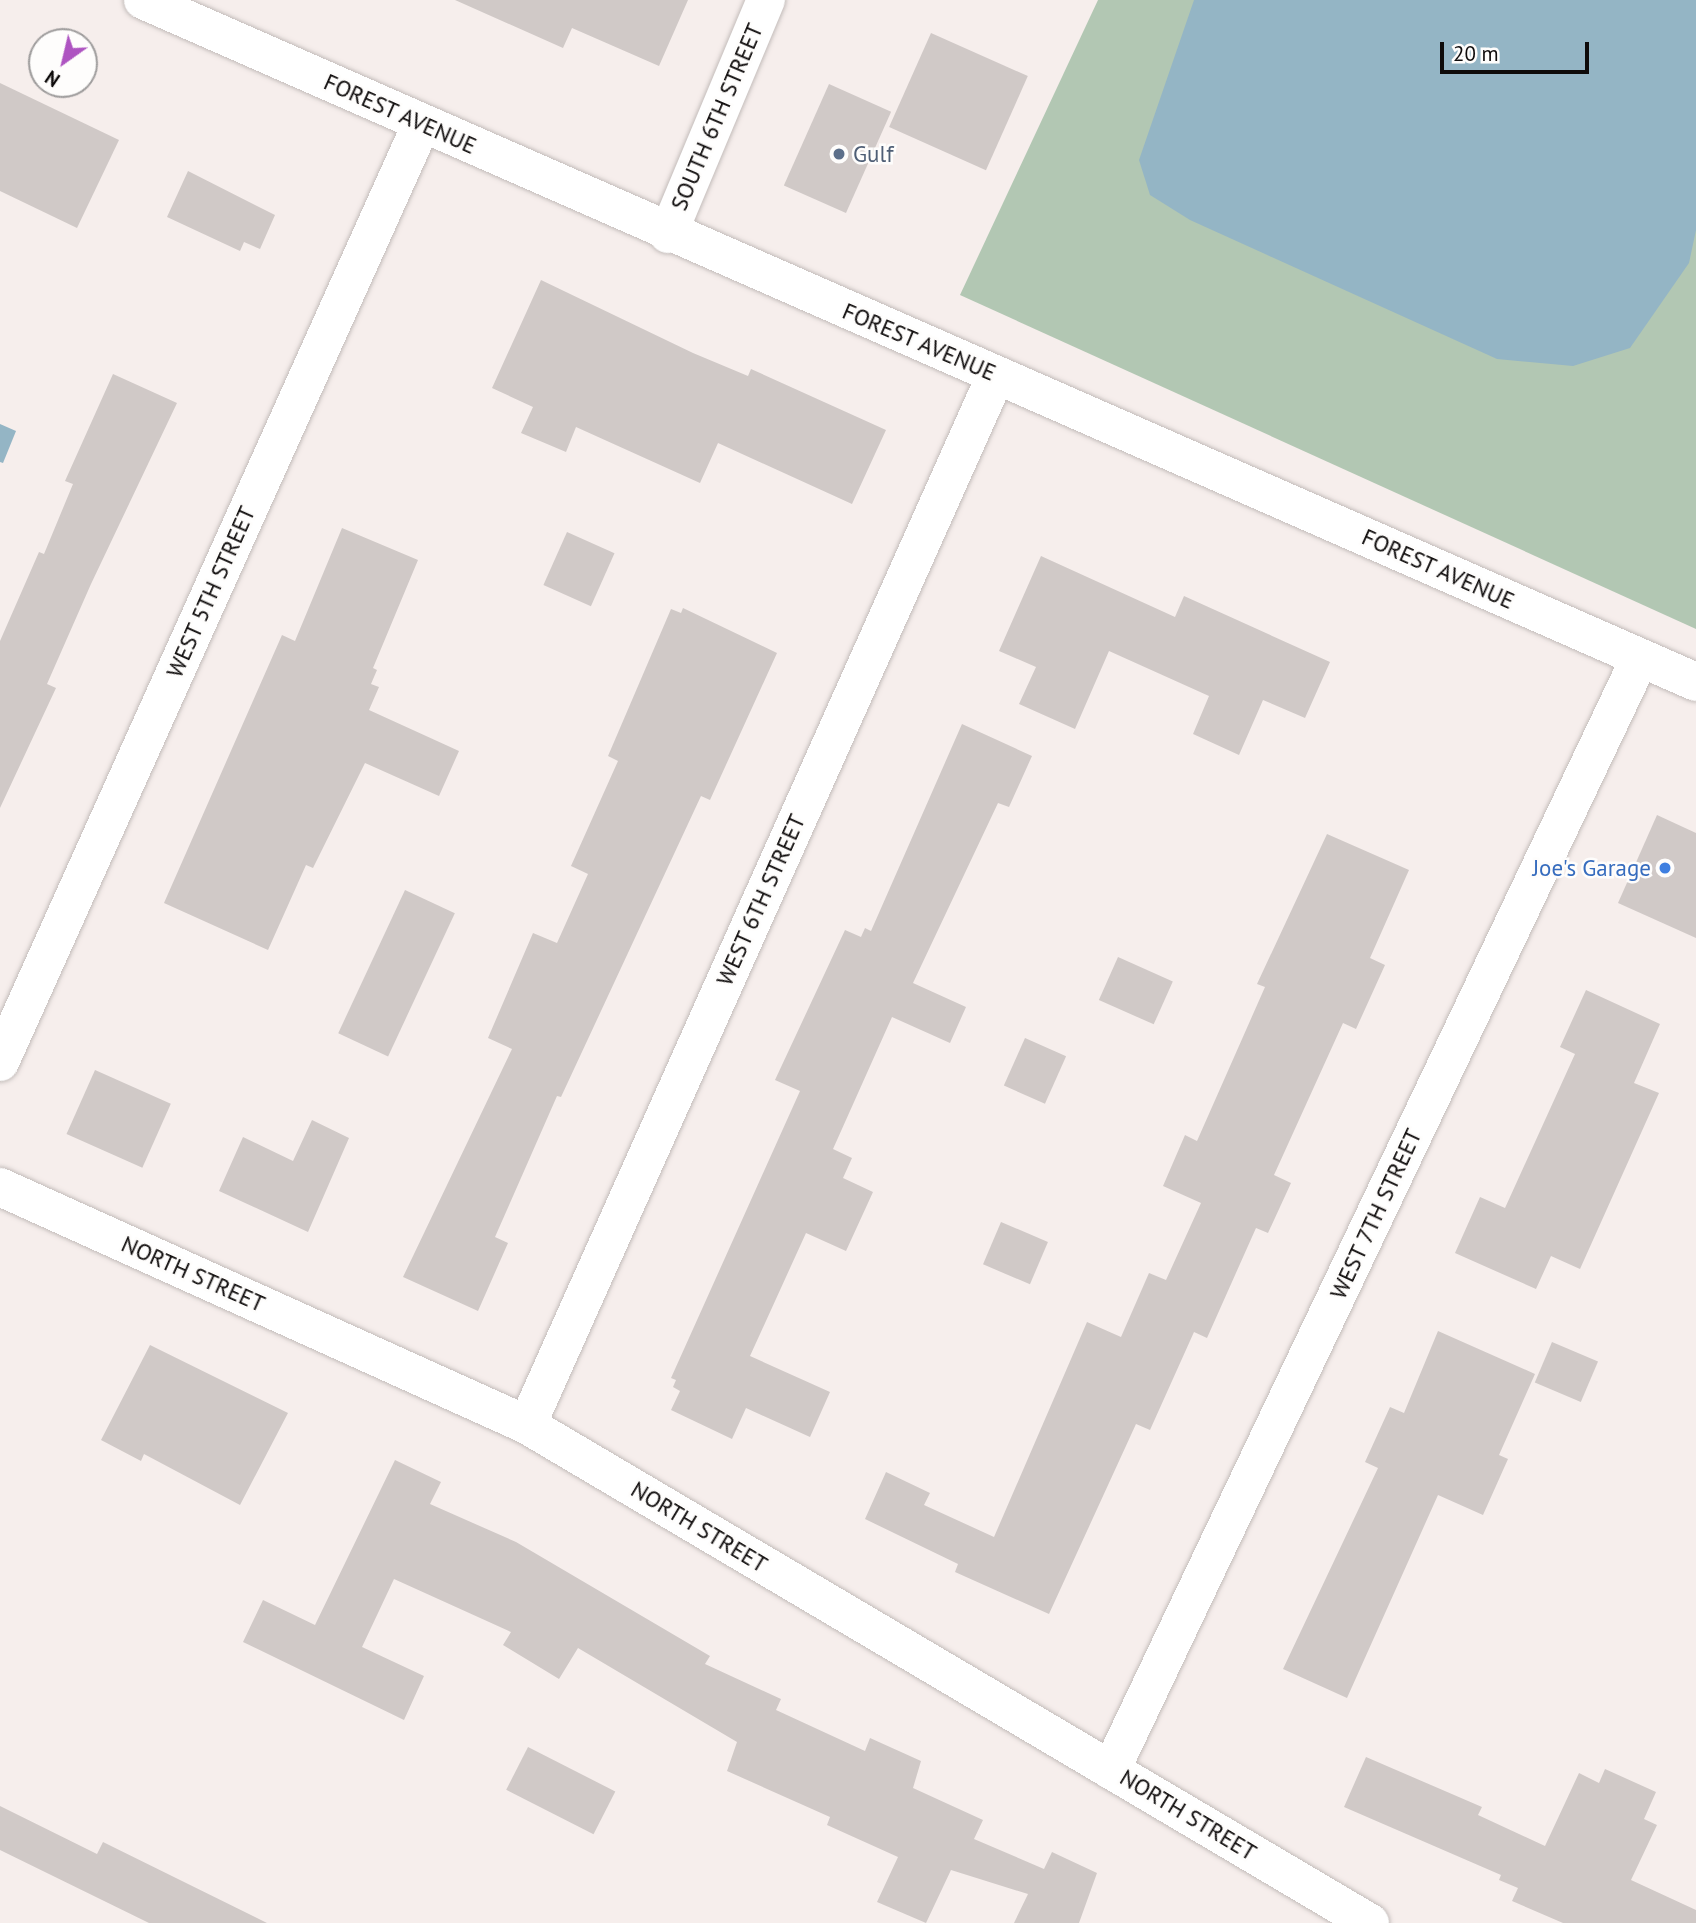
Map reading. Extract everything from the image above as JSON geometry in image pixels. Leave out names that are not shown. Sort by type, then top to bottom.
[{"type":"street","name":"SOUTH 6TH STREET","points":[[668,234],[766,0]]},
{"type":"street","name":"FOREST AVENUE","points":[[149,2],[668,234],[1696,682]]},
{"type":"street","name":"WEST 5TH STREET","points":[[0,1062],[422,123]]},
{"type":"street","name":"WEST 6TH STREET","points":[[527,1425],[996,375]]},
{"type":"street","name":"WEST 7TH STREET","points":[[1111,1770],[1640,658]]},
{"type":"street","name":"NORTH STREET","points":[[0,1187],[527,1425],[1370,1923]]},
{"type":"green space","points":[[1098,0],[1696,0],[1696,629],[960,295]]},
{"type":"water","points":[[1194,0],[1696,0],[1696,230],[1689,263],[1630,348],[1573,366],[1497,359],[1190,220],[1150,195],[1139,160]]},
{"type":"water","points":[[0,424],[16,431],[3,463],[0,462]]},
{"type":"building","points":[[455,0],[688,0],[659,66],[572,28],[563,48]]},
{"type":"building","points":[[931,33],[1028,76],[986,170],[889,127]]},
{"type":"building","points":[[0,83],[119,140],[77,228],[0,191]]},
{"type":"building","points":[[829,84],[891,112],[846,213],[784,185]]},
{"type":"building","points":[[188,171],[275,215],[260,249],[244,242],[240,251],[167,217]]},
{"type":"building","points":[[541,280],[693,353],[748,376],[751,369],[886,430],[852,504],[718,443],[700,483],[576,427],[566,452],[521,433],[533,407],[492,388]]},
{"type":"building","points":[[113,374],[177,403],[47,684],[56,688],[0,808],[0,641],[39,552],[44,554],[73,484],[65,481]]},
{"type":"building","points":[[342,528],[418,560],[373,668],[377,670],[371,684],[379,687],[369,710],[459,751],[439,796],[365,763],[313,868],[306,865],[268,950],[164,903],[282,635],[295,641]]},
{"type":"building","points":[[567,532],[615,553],[591,606],[543,585]]},
{"type":"building","points":[[1041,556],[1175,617],[1184,596],[1330,662],[1305,718],[1263,700],[1239,755],[1193,734],[1209,696],[1109,651],[1075,729],[1019,704],[1036,667],[999,651]]},
{"type":"building","points":[[683,608],[777,653],[710,800],[701,796],[561,1097],[557,1096],[495,1237],[508,1243],[478,1311],[403,1277],[512,1049],[488,1038],[533,933],[557,943],[588,874],[571,866],[618,761],[608,756],[671,609],[681,613]]},
{"type":"building","points":[[962,724],[1032,756],[1009,807],[998,803],[913,983],[966,1007],[950,1043],[892,1017],[833,1149],[852,1158],[843,1178],[873,1192],[846,1251],[806,1233],[750,1356],[830,1392],[810,1437],[746,1408],[732,1439],[671,1410],[680,1391],[673,1387],[676,1380],[671,1378],[800,1091],[775,1080],[845,930],[861,937],[865,928],[871,931]]},
{"type":"building","name":"Joe's Garage","points":[[1657,815],[1696,833],[1696,938],[1618,903]]},
{"type":"building","points":[[1327,834],[1409,870],[1370,958],[1385,965],[1356,1029],[1343,1023],[1274,1175],[1291,1183],[1268,1233],[1256,1228],[1207,1338],[1194,1332],[1150,1430],[1136,1424],[1049,1614],[955,1572],[958,1564],[865,1519],[886,1472],[930,1493],[924,1505],[994,1537],[1087,1322],[1121,1337],[1149,1273],[1166,1280],[1201,1203],[1163,1186],[1185,1135],[1197,1141],[1265,987],[1257,984]]},
{"type":"building","points":[[405,890],[455,913],[388,1056],[338,1033]]},
{"type":"building","points":[[1118,957],[1173,981],[1154,1024],[1099,1000]]},
{"type":"building","points":[[1586,990],[1660,1024],[1634,1083],[1659,1093],[1580,1269],[1551,1256],[1536,1289],[1455,1253],[1480,1197],[1505,1208],[1575,1054],[1560,1047]]},
{"type":"building","points":[[1025,1038],[1066,1056],[1045,1104],[1004,1086]]},
{"type":"building","points":[[95,1070],[171,1104],[142,1168],[67,1134]]},
{"type":"building","points":[[312,1120],[349,1138],[308,1232],[219,1191],[243,1137],[293,1161]]},
{"type":"building","points":[[1001,1222],[1048,1242],[1030,1284],[983,1264]]},
{"type":"building","points":[[1438,1331],[1535,1374],[1499,1455],[1508,1459],[1483,1515],[1438,1495],[1347,1698],[1283,1669],[1378,1468],[1365,1462],[1390,1407],[1404,1413]]},
{"type":"building","points":[[1552,1342],[1598,1362],[1581,1402],[1535,1383]]},
{"type":"building","points":[[150,1345],[288,1413],[240,1505],[144,1454],[141,1461],[101,1440]]},
{"type":"building","points":[[395,1460],[441,1482],[430,1504],[516,1542],[710,1656],[705,1664],[781,1699],[776,1710],[865,1751],[870,1738],[921,1761],[913,1788],[983,1820],[974,1839],[1044,1869],[1052,1852],[1097,1873],[1079,1923],[1014,1923],[1028,1894],[951,1870],[926,1923],[877,1902],[898,1857],[827,1825],[830,1817],[727,1771],[737,1742],[578,1648],[559,1679],[503,1645],[511,1632],[394,1579],[362,1647],[424,1676],[404,1720],[243,1642],[263,1600],[315,1625]]},
{"type":"building","points":[[528,1747],[615,1791],[594,1834],[506,1790]]},
{"type":"building","points":[[1366,1757],[1482,1807],[1478,1815],[1545,1846],[1579,1773],[1599,1783],[1605,1769],[1656,1792],[1644,1819],[1657,1825],[1631,1880],[1696,1910],[1696,1923],[1563,1923],[1512,1901],[1518,1888],[1499,1880],[1501,1875],[1344,1807]]},
{"type":"building","points":[[0,1806],[97,1854],[103,1842],[267,1923],[149,1923],[0,1850]]},
{"type":"place","name":"Gulf","points":[[839,154]]},
{"type":"place","name":"Joe's Garage","points":[[1665,868]]}]
